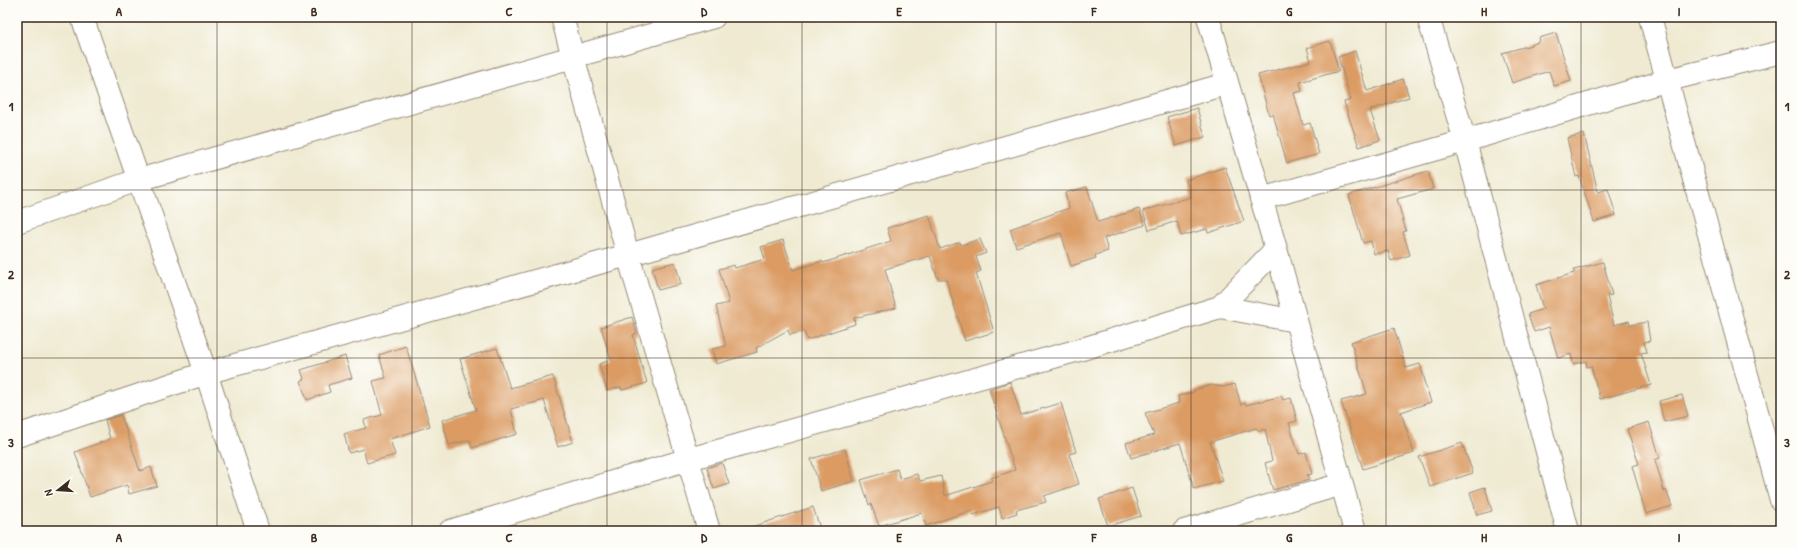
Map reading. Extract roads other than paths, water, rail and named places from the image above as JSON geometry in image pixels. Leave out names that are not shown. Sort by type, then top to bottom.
[{"type":"street","points":[[82,17],[206,373],[258,531]]},
{"type":"street","points":[[562,17],[572,58],[628,255],[709,531]]},
{"type":"street","points":[[17,222],[138,180],[714,17]]},
{"type":"street","points":[[1208,17],[1226,84],[1276,249],[1355,531]]},
{"type":"street","points":[[1428,17],[1464,141],[1568,531]]},
{"type":"street","points":[[1650,17],[1781,500]]},
{"type":"street","points":[[1261,199],[1464,141],[1668,80],[1781,52]]},
{"type":"street","points":[[17,436],[206,373],[628,255],[1226,84]]},
{"type":"street","points":[[1220,307],[1276,249]]},
{"type":"street","points":[[450,531],[689,459],[1071,352],[1220,307],[1296,321]]},
{"type":"street","points":[[1184,531],[1342,484]]}]
